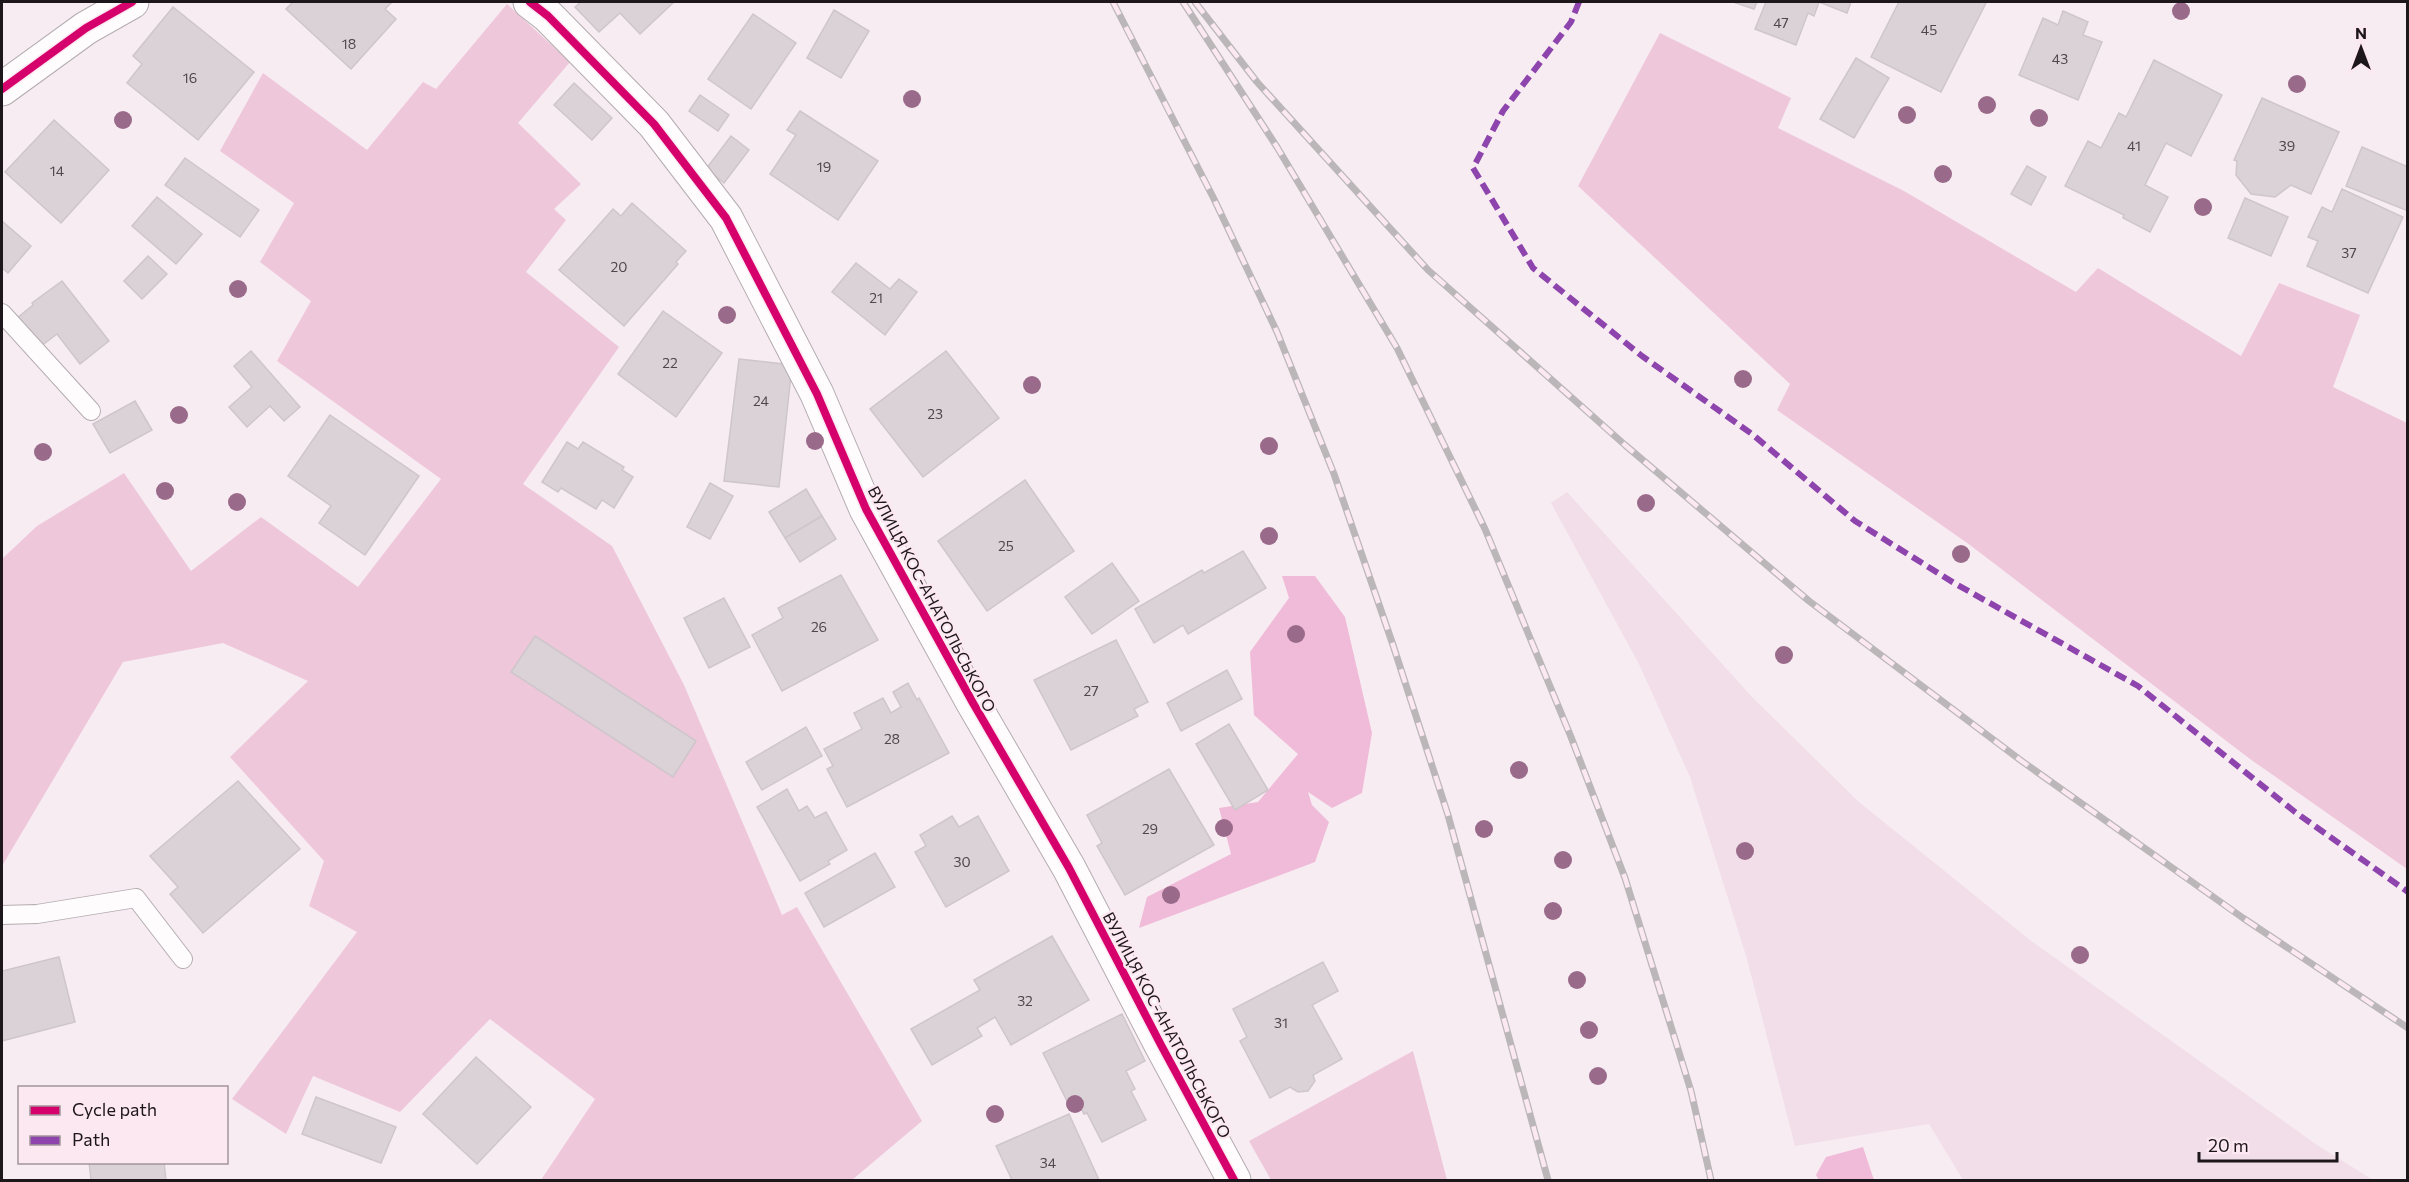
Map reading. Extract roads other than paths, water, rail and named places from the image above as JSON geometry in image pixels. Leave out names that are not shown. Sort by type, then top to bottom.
[{"type":"street","points":[[4,83],[86,28],[132,2]]},
{"type":"street","name":"ВУЛИЦЯ КОС-АНАТОЛЬСЬКОГО","points":[[530,2],[548,16],[654,124],[726,218],[817,394],[866,509],[973,703],[1069,868],[1234,1180]]},
{"type":"lane","points":[[2,313],[91,411]]},
{"type":"lane","points":[[2,915],[37,914],[136,898],[183,959]]},
{"type":"railway","points":[[1113,2],[1214,199],[1277,332],[1334,474],[1448,815],[1548,1180]]},
{"type":"railway","points":[[1183,2],[1277,147],[1397,348],[1485,529],[1571,737],[1625,878],[1691,1091],[1711,1180]]},
{"type":"railway","points":[[1195,2],[1257,82],[1428,270],[1625,445],[1809,601],[2023,762],[2243,918],[2408,1028]]}]
